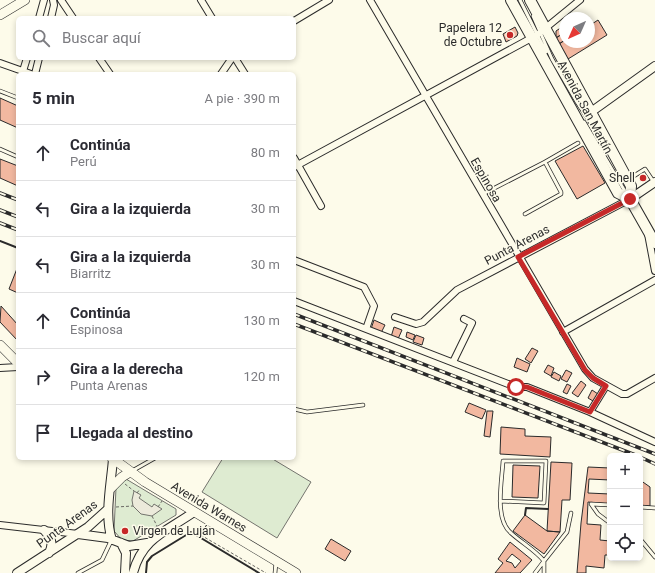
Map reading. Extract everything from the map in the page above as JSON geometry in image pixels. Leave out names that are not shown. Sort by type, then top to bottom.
[{"type":"main road","points":[[0,15],[25,0]]},
{"type":"main road","name":"Avenida San Martín","points":[[511,0],[539,33],[590,112],[628,180],[630,186],[630,199]]},
{"type":"main road","name":"Avenida San Martín","points":[[530,0],[539,33],[594,152],[618,193],[630,199],[651,232],[655,243]]},
{"type":"main road","points":[[0,345],[16,361]]},
{"type":"main road","name":"Avenida Warnes","points":[[113,460],[194,512],[296,573]]},
{"type":"main road","points":[[112,488],[122,477],[130,472]]},
{"type":"street","points":[[40,16],[44,0]]},
{"type":"street","points":[[51,16],[54,5],[53,0]]},
{"type":"street","points":[[62,0],[72,16]]},
{"type":"street","points":[[201,0],[211,16]]},
{"type":"street","points":[[296,20],[329,0]]},
{"type":"street","name":"Espinosa","points":[[370,0],[585,370],[593,378],[606,386]]},
{"type":"street","points":[[321,206],[296,166],[539,33],[580,0]]},
{"type":"street","points":[[0,63],[23,71],[26,60]]},
{"type":"street","points":[[36,72],[38,60]]},
{"type":"street","points":[[101,60],[109,72]]},
{"type":"street","points":[[224,72],[232,60]]},
{"type":"street","points":[[235,60],[244,72]]},
{"type":"street","points":[[590,112],[655,66]]},
{"type":"street","name":"Punta Arenas","points":[[395,317],[416,324],[423,322],[457,290],[630,199],[654,183]]},
{"type":"street","name":"Avenida San Martín","points":[[651,232],[655,271]]},
{"type":"street","points":[[296,261],[364,287],[374,306],[366,329]]},
{"type":"street","points":[[563,332],[655,280]]},
{"type":"street","points":[[296,302],[516,387],[527,387],[590,412],[655,442]]},
{"type":"street","points":[[453,362],[472,323],[464,319]]},
{"type":"street","points":[[0,368],[16,367]]},
{"type":"street","points":[[590,412],[606,386],[617,392],[626,394],[655,378]]},
{"type":"street","name":"Punta Arenas","points":[[17,573],[78,534],[108,509],[112,488],[112,460]]},
{"type":"street","points":[[108,509],[109,529],[112,540]]},
{"type":"street","points":[[0,525],[78,534],[112,540],[134,546],[147,543],[194,512]]},
{"type":"street","points":[[44,530],[52,541],[52,547],[49,553]]},
{"type":"street","points":[[121,543],[126,553],[125,573]]},
{"type":"street","points":[[133,573],[138,556],[147,543]]},
{"type":"lane","points":[[520,0],[577,102],[617,161]]},
{"type":"lane","points":[[524,0],[576,109],[630,199]]},
{"type":"lane","points":[[0,91],[16,97]]},
{"type":"lane","points":[[587,126],[594,152]]},
{"type":"lane","points":[[482,194],[578,143]]},
{"type":"lane","points":[[0,149],[16,156]]},
{"type":"lane","points":[[525,214],[561,194],[561,190],[544,162]]},
{"type":"lane","points":[[628,180],[645,169],[654,183]]},
{"type":"lane","points":[[296,409],[307,412],[363,406]]},
{"type":"lane","points":[[130,472],[152,460]]},
{"type":"lane","points":[[500,501],[544,503],[546,461],[503,461],[500,501],[502,518],[509,532],[539,554],[544,561],[544,573]]},
{"type":"lane","points":[[607,505],[591,504],[598,514],[607,521]]},
{"type":"lane","points":[[643,507],[655,508]]},
{"type":"lane","points":[[535,573],[567,532],[571,513]]},
{"type":"lane","points":[[78,573],[102,560],[112,540]]},
{"type":"lane","points":[[643,542],[655,557]]},
{"type":"lane","points":[[275,573],[276,561]]},
{"type":"path","points":[[137,493],[141,487]]},
{"type":"path","points":[[158,507],[162,501]]},
{"type":"path","points":[[108,509],[116,506],[133,506]]},
{"type":"path","points":[[152,516],[157,526]]},
{"type":"path","points":[[192,530],[266,573]]},
{"type":"green space","points":[[222,460],[274,460],[311,482],[277,538],[202,492]]},
{"type":"green space","points":[[126,479],[176,509],[176,515],[133,541],[122,540],[114,531],[116,488]]},
{"type":"shaded area","points":[[134,491],[141,495],[139,498],[152,507],[154,504],[162,509],[152,516],[141,514],[133,506],[132,500]]},
{"type":"building","points":[[598,20],[607,35],[595,42],[595,22]]},
{"type":"building","name":"Papelera 12 de Octubre","points":[[515,27],[518,33],[517,36],[506,42],[503,34]]},
{"type":"building","points":[[559,29],[559,36],[556,38],[556,31]]},
{"type":"building","points":[[559,36],[559,44],[556,38]]},
{"type":"building","points":[[561,48],[586,48],[568,59]]},
{"type":"building","points":[[0,98],[16,105],[16,127],[0,120]]},
{"type":"building","points":[[583,146],[605,183],[577,199],[555,161]]},
{"type":"building","points":[[0,159],[16,165],[16,185],[0,178]]},
{"type":"building","points":[[16,271],[16,292],[9,289]]},
{"type":"building","points":[[1,306],[16,323],[16,339],[0,322]]},
{"type":"building","points":[[374,320],[385,325],[381,333],[371,329]]},
{"type":"building","points":[[394,327],[402,330],[398,339],[391,337]]},
{"type":"building","points":[[407,332],[415,335],[413,340],[406,337]]},
{"type":"building","points":[[416,335],[424,338],[422,345],[413,342]]},
{"type":"building","points":[[532,348],[538,351],[531,363],[525,359]]},
{"type":"building","points":[[517,358],[530,364],[527,372],[514,367]]},
{"type":"building","points":[[548,365],[554,368],[551,376],[544,372]]},
{"type":"building","points":[[566,370],[572,373],[567,382],[561,379]]},
{"type":"building","points":[[554,372],[561,376],[559,381],[551,377]]},
{"type":"building","points":[[581,381],[586,385],[578,397],[572,393]]},
{"type":"building","points":[[567,384],[571,386],[567,394],[563,392]]},
{"type":"building","points":[[592,390],[598,394],[593,401],[588,398]]},
{"type":"building","points":[[469,403],[486,410],[482,419],[465,412]]},
{"type":"building","points":[[487,411],[493,411],[490,437],[484,436]]},
{"type":"building","points":[[501,427],[525,429],[525,436],[551,437],[550,457],[500,454]]},
{"type":"building","points":[[551,462],[572,463],[570,500],[562,500],[560,532],[547,531]]},
{"type":"building","points":[[513,465],[540,466],[538,498],[512,497]]},
{"type":"building","points":[[588,467],[607,468],[607,480],[589,479],[588,493],[607,494],[607,504],[588,502],[587,524],[601,525],[600,540],[607,541],[607,555],[605,555],[604,568],[586,566],[586,573],[577,573]]},
{"type":"building","points":[[643,482],[650,487],[650,506],[643,505]]},
{"type":"building","points":[[525,515],[547,531],[560,532],[544,554],[513,531]]},
{"type":"building","points":[[331,539],[351,551],[345,561],[325,549]]},
{"type":"building","points":[[510,542],[532,560],[520,573],[495,573],[503,563],[498,559]],"holes":[[[512,554],[521,561],[515,568],[512,563],[506,561]]]},
{"type":"railway","points":[[0,193],[16,199]]},
{"type":"railway","points":[[0,210],[16,216]]},
{"type":"railway","points":[[0,223],[16,229]]},
{"type":"railway","points":[[296,315],[655,454]]},
{"type":"railway","points":[[296,325],[630,453]]},
{"type":"railway","points":[[643,458],[655,464]]},
{"type":"wall","points":[[0,241],[16,247]]},
{"type":"wall","points":[[525,515],[526,508],[548,509]]},
{"type":"wall","points":[[146,573],[147,562],[152,556],[191,532],[259,573]]},
{"type":"place","name":"Papelera 12 de Octubre","points":[[510,35]]},
{"type":"place","name":"Shell","points":[[643,178]]},
{"type":"place","name":"Virgen de Luján","points":[[125,531]]},
{"type":"route","points":[[516,387],[527,387],[590,412],[606,386],[589,375],[585,370],[518,257],[630,199]]}]
